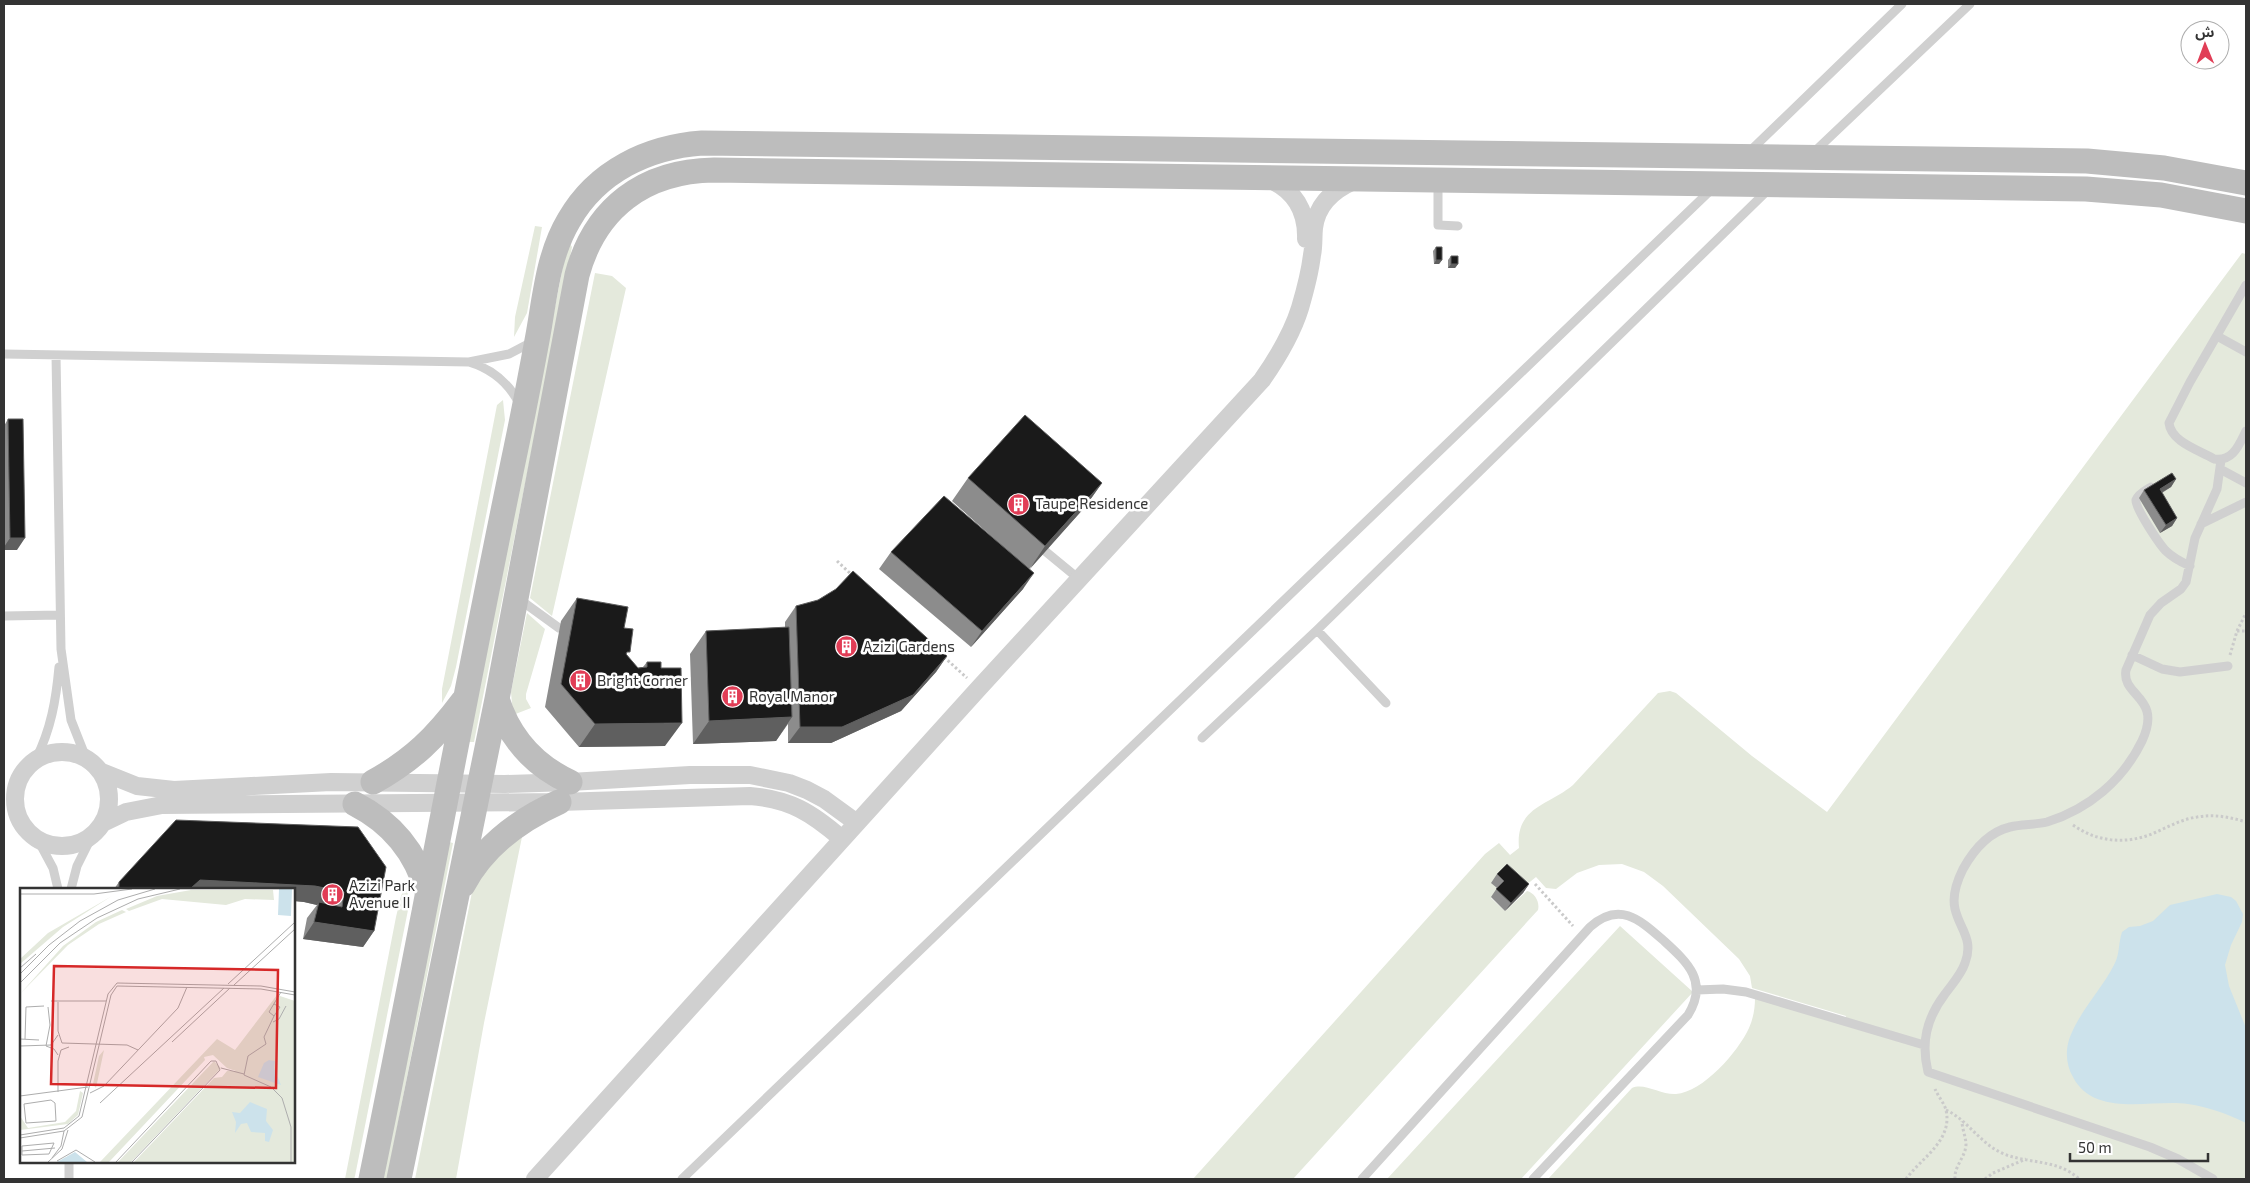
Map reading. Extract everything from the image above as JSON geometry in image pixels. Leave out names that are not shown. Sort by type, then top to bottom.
[{"type":"street","points":[[371,1179],[555,249],[561,233],[580,202],[605,178],[634,159],[650,152],[685,144],[2087,161],[2164,168],[2246,183]]},
{"type":"street","points":[[1082,176],[1083,149]]},
{"type":"street","points":[[399,1179],[497,699],[577,275],[586,247],[601,222],[623,199],[644,186],[666,176],[697,170],[2095,189],[2160,195],[2246,212]]},
{"type":"street","points":[[1264,178],[1290,192],[1301,208],[1306,227],[1306,256],[1309,269]]},
{"type":"street","points":[[535,1179],[979,688],[1262,380],[1284,345],[1300,308],[1312,257],[1316,219],[1323,204],[1335,191],[1358,179]]},
{"type":"street","points":[[580,202],[601,222]]},
{"type":"street","points":[[373,782],[422,750],[436,737],[466,697]]},
{"type":"street","points":[[497,699],[507,725],[522,748],[544,768],[564,792]]},
{"type":"street","points":[[4,782],[30,765],[61,752],[70,752],[86,758],[102,772],[125,783],[162,790],[273,784],[373,782],[447,793]]},
{"type":"street","points":[[22,825],[15,807],[14,798],[16,788],[30,765]]},
{"type":"street","points":[[4,815],[22,825],[38,840],[56,846],[75,844],[92,836],[103,823],[108,813],[109,792],[102,772]]},
{"type":"street","points":[[457,896],[477,864],[503,836],[564,792],[690,776],[750,775],[770,778],[807,790],[824,799],[857,823]]},
{"type":"street","points":[[103,823],[132,810],[162,804],[355,804],[447,793],[564,792],[750,796],[784,801],[807,812],[842,839]]},
{"type":"street","points":[[355,804],[382,820],[404,842],[418,866],[427,893]]},
{"type":"lane","points":[[1743,157],[1902,4]]},
{"type":"lane","points":[[1808,158],[1970,4]]},
{"type":"lane","points":[[1438,180],[1438,225],[1458,226]]},
{"type":"lane","points":[[682,1179],[1717,184]]},
{"type":"lane","points":[[1202,738],[1317,630],[1774,184]]},
{"type":"lane","points":[[2246,285],[2170,417],[2169,423],[2176,438],[2221,460],[2235,452],[2246,431]]},
{"type":"lane","points":[[2217,336],[2246,352]]},
{"type":"lane","points":[[4,354],[469,362],[509,354],[537,338]]},
{"type":"lane","points":[[56,355],[61,649],[71,720],[86,758]]},
{"type":"lane","points":[[469,362],[480,365],[499,376],[514,393],[523,412]]},
{"type":"lane","points":[[2214,1179],[2178,1159],[2150,1147],[1928,1072],[1924,1045],[1926,1032],[1934,1010],[1960,974],[1967,958],[1968,941],[1954,902],[1959,881],[1967,862],[1978,847],[2002,830],[2042,823],[2062,816],[2088,803],[2112,783],[2135,754],[2148,723],[2146,708],[2139,696],[2128,686],[2125,680],[2126,670],[2150,615],[2161,603],[2181,589],[2186,582],[2191,550],[2213,498],[2221,460]]},
{"type":"lane","points":[[2220,469],[2246,483]]},
{"type":"lane","points":[[2152,487],[2138,496],[2136,500],[2138,508],[2161,545],[2174,558],[2190,566]]},
{"type":"lane","points":[[2201,524],[2246,502]]},
{"type":"lane","points":[[1045,551],[1079,579]]},
{"type":"lane","points":[[516,597],[559,628]]},
{"type":"lane","points":[[4,616],[60,615]]},
{"type":"lane","points":[[1317,630],[1386,703]]},
{"type":"lane","points":[[30,765],[47,734],[55,707],[61,649]]},
{"type":"lane","points":[[2132,655],[2162,669],[2180,672],[2228,666]]},
{"type":"lane","points":[[71,888],[77,866],[92,836]]},
{"type":"lane","points":[[38,840],[53,868],[58,888]]},
{"type":"lane","points":[[1362,1179],[1582,936],[1603,917],[1618,914],[1634,916],[1689,965],[1696,981],[1694,1003],[1688,1014],[1533,1179]]},
{"type":"lane","points":[[1696,990],[1723,989],[1746,992],[1924,1045]]},
{"type":"lane","points":[[68,1163],[69,1179]]},
{"type":"path","points":[[837,561],[860,581]]},
{"type":"path","points":[[2228,666],[2236,631],[2246,613]]},
{"type":"path","points":[[2236,631],[2246,631]]},
{"type":"path","points":[[941,655],[979,688]]},
{"type":"path","points":[[2062,816],[2082,832],[2094,837],[2119,840],[2141,838],[2195,817],[2224,816],[2246,822]]},
{"type":"path","points":[[1535,884],[1582,936]]},
{"type":"path","points":[[1906,1179],[1936,1147],[1945,1128],[1946,1110],[1928,1072]]},
{"type":"path","points":[[1946,1110],[1962,1120],[1993,1148],[2003,1154],[2057,1166],[2069,1171],[2079,1179]]},
{"type":"path","points":[[1955,1179],[1957,1166],[1966,1145],[1962,1120]]},
{"type":"path","points":[[1985,1179],[2026,1159]]},
{"type":"shaded area","points":[[535,226],[542,227],[527,313],[514,337],[515,317]]},
{"type":"shaded area","points":[[568,241],[572,247],[474,742],[469,742]]},
{"type":"shaded area","points":[[2242,253],[2246,254],[2246,1179],[1548,1179],[1632,1088],[1642,1087],[1676,1094],[1686,1092],[1708,1079],[1728,1059],[1744,1038],[1753,1017],[1755,998],[1843,1024],[1846,1016],[1752,988],[1750,976],[1739,959],[1663,886],[1644,872],[1622,864],[1599,865],[1577,873],[1556,889],[1546,888],[1536,877],[1520,890],[1498,890],[1491,898],[1505,911],[1527,891],[1536,898],[1538,910],[1293,1179],[1193,1179],[1485,854],[1499,843],[1510,855],[1519,848],[1519,834],[1522,824],[1528,816],[1535,809],[1573,785],[1658,693],[1670,691],[1676,693],[1752,756],[1827,812]]},
{"type":"shaded area","points":[[595,273],[612,276],[626,288],[552,616],[530,598]]},
{"type":"shaded area","points":[[503,400],[505,420],[456,667],[451,686],[442,703],[442,689],[497,405]]},
{"type":"shaded area","points":[[527,613],[545,629],[526,694],[526,699],[531,708],[513,715],[511,692]]},
{"type":"shaded area","points":[[523,832],[484,1023],[456,1179],[415,1179],[473,887],[478,876]]},
{"type":"shaded area","points":[[449,842],[453,843],[387,1179],[381,1179]]},
{"type":"shaded area","points":[[408,879],[408,910],[355,1176],[354,1179],[345,1179],[396,917],[401,896]]},
{"type":"shaded area","points":[[1620,926],[1693,992],[1521,1179],[1387,1179]]},
{"type":"water","points":[[2217,894],[2231,897],[2236,901],[2243,914],[2242,922],[2231,945],[2225,965],[2229,986],[2246,1028],[2246,1123],[2203,1107],[2173,1103],[2124,1104],[2109,1102],[2095,1098],[2082,1090],[2071,1072],[2067,1057],[2067,1047],[2079,1018],[2114,965],[2122,932],[2129,927],[2140,926],[2153,921],[2170,905]]},
{"type":"building","points":[[1436,247],[1442,247],[1442,260],[1436,260]]},
{"type":"building","points":[[1451,256],[1458,256],[1458,264],[1451,264]]},
{"type":"building","name":"Taupe Residence","points":[[1025,415],[1102,483],[1045,546],[968,478]]},
{"type":"building","points":[[8,419],[23,419],[25,538],[10,538]]},
{"type":"building","points":[[2172,473],[2176,479],[2160,489],[2177,518],[2166,525],[2144,490]]},
{"type":"building","points":[[944,496],[1034,573],[982,631],[891,552]]},
{"type":"building","name":"Azizi Gardens","points":[[853,571],[947,656],[913,695],[842,727],[800,727],[796,606],[818,600],[836,589]]},
{"type":"building","points":[[577,598],[628,607],[624,628],[633,629],[630,652],[626,654],[638,668],[647,667],[647,662],[661,662],[661,668],[681,668],[682,723],[595,724],[561,684]]},
{"type":"building","points":[[789,627],[792,717],[709,721],[706,631]]},
{"type":"building","name":"Azizi Park Avenue II","points":[[176,820],[358,827],[386,867],[374,931],[314,922],[319,902],[342,907],[344,892],[315,886],[200,880],[191,888],[119,888],[119,882]]},
{"type":"building","points":[[1507,864],[1529,884],[1511,903],[1496,889],[1504,881],[1497,874]]},
{"type":"place","name":"Taupe Residence","points":[[1019,504]]},
{"type":"place","name":"Azizi Gardens","points":[[847,647]]},
{"type":"place","name":"Bright Corner","points":[[581,681]]},
{"type":"place","name":"Royal Manor","points":[[733,697]]},
{"type":"place","name":"Azizi Park Avenue II","points":[[333,895]]}]
